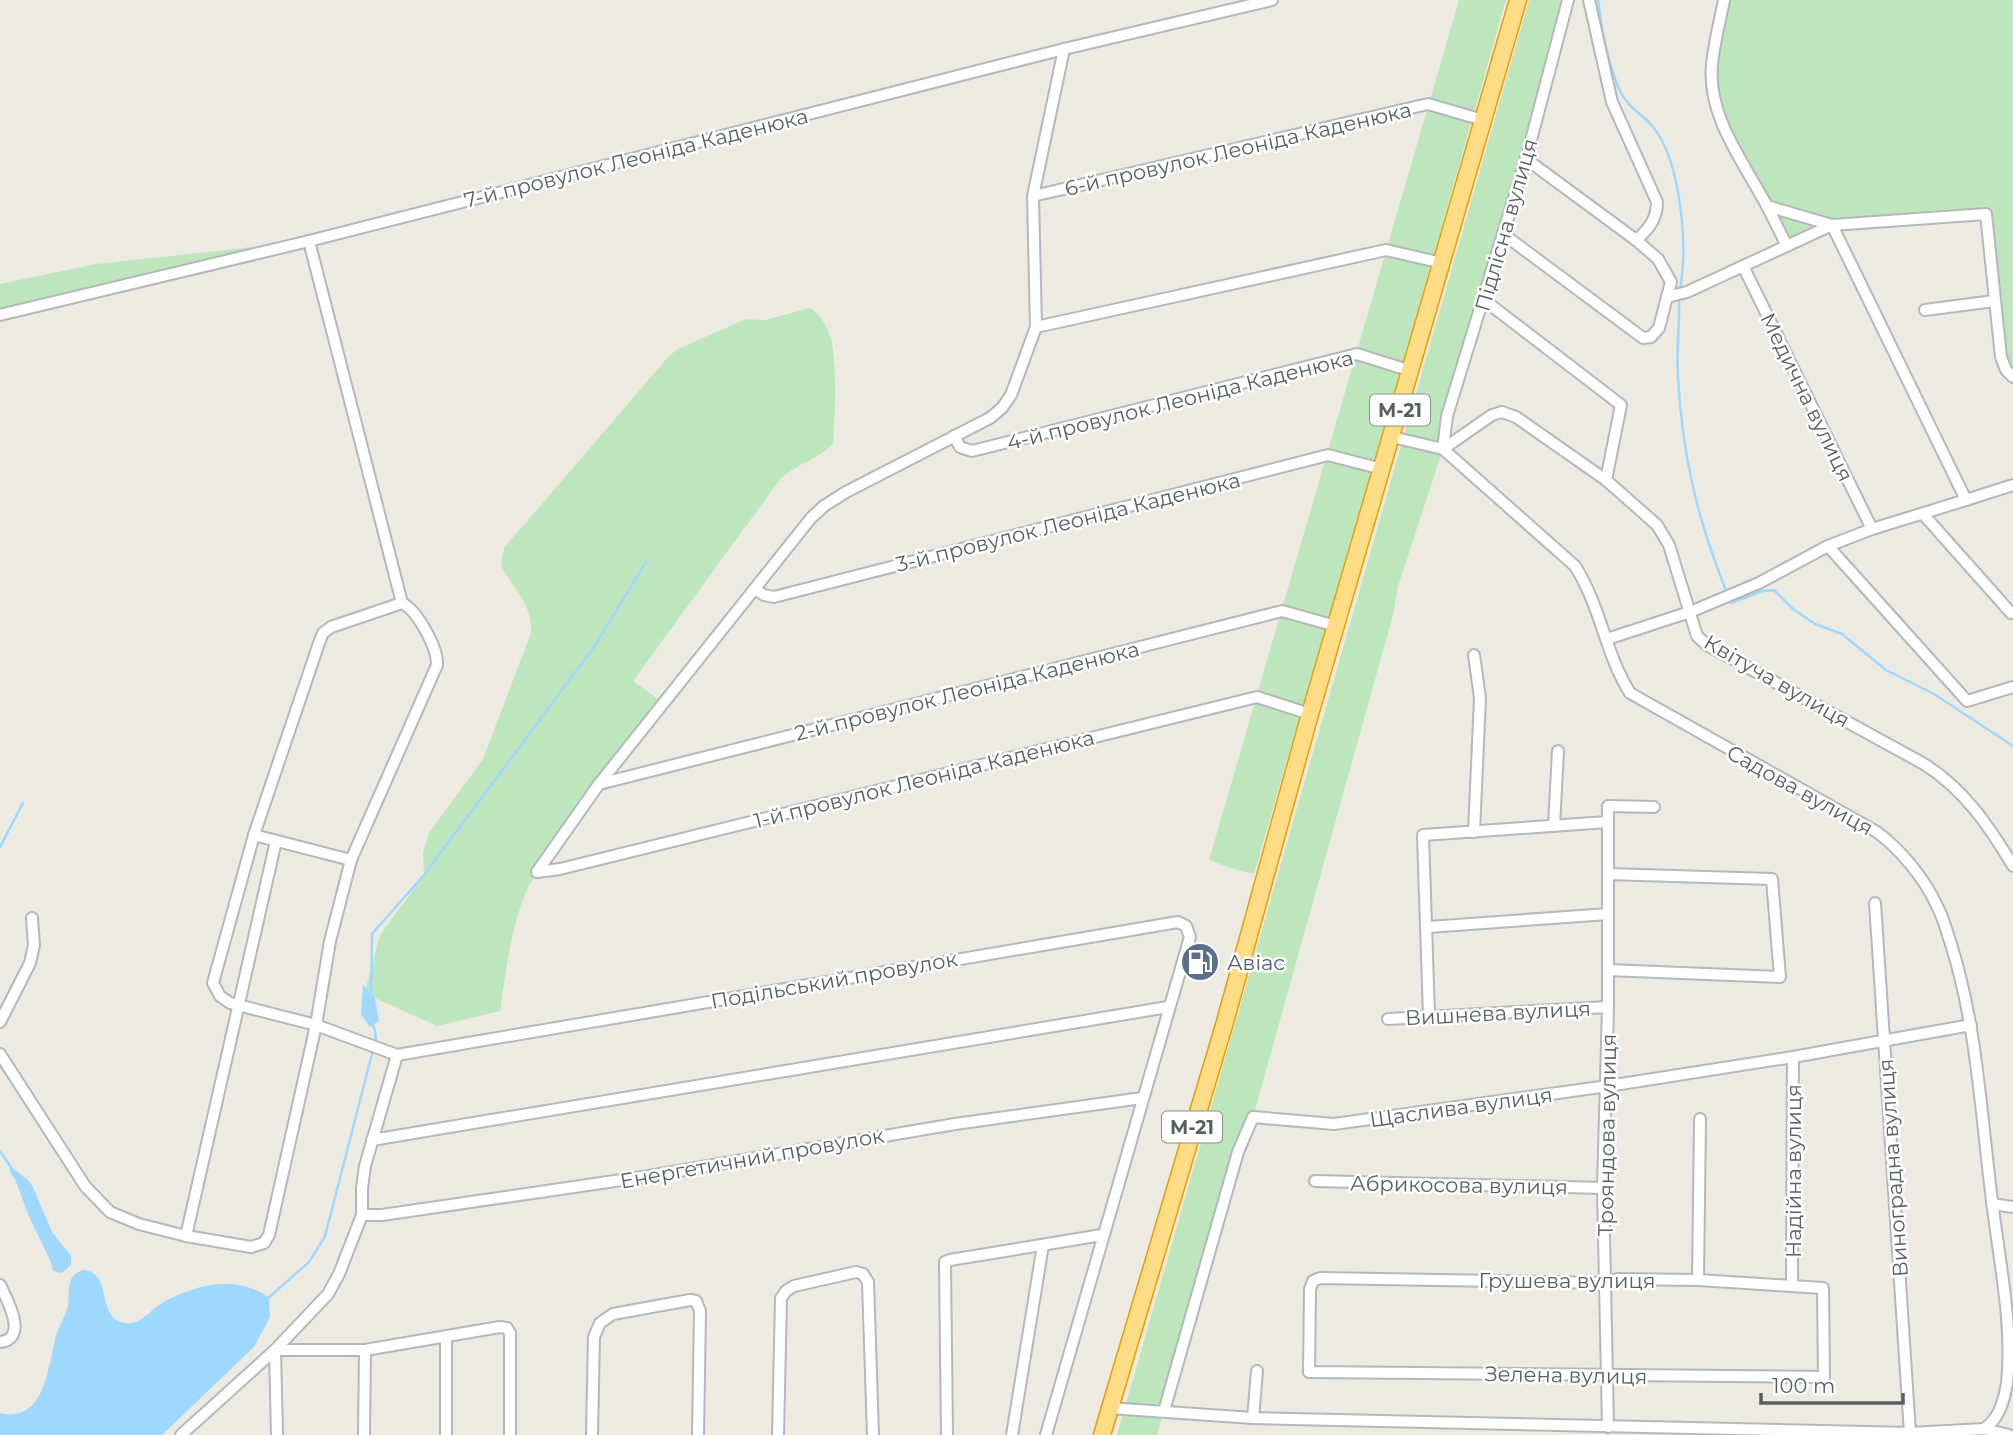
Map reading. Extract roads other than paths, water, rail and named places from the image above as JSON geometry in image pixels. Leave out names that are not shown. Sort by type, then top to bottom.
[{"type":"highway","name":"М-21","points":[[1102,1435],[1225,1022],[1310,714],[1518,0]]},
{"type":"street","name":"7-й провулок Леоніда Каденюка","points":[[0,315],[309,241],[1064,49],[1272,0]]},
{"type":"street","name":"Підлісна вулиця","points":[[1443,449],[1447,416],[1526,159],[1568,0]]},
{"type":"street","points":[[1589,0],[1612,102],[1657,202],[1650,229],[1636,240]]},
{"type":"street","points":[[1724,0],[1712,65],[1715,102],[1721,122],[1787,246]]},
{"type":"street","points":[[599,784],[811,518],[824,506],[990,418],[1007,402],[1036,327],[1033,197],[1064,49]]},
{"type":"street","name":"6-й провулок Леоніда Каденюка","points":[[1033,197],[1428,104],[1483,120]]},
{"type":"street","points":[[1503,234],[1643,338],[1651,337],[1659,328],[1671,282],[1658,260],[1636,240],[1526,159]]},
{"type":"street","points":[[1767,206],[1832,225],[1986,214],[2001,357],[2006,370],[2013,377]]},
{"type":"street","points":[[1667,297],[1687,292],[1832,225]]},
{"type":"street","points":[[1832,225],[1966,500]]},
{"type":"street","points":[[0,1054],[85,1185],[110,1212],[186,1236],[251,1247],[264,1243],[269,1235],[316,1025],[330,941],[351,860],[437,665],[434,647],[412,610],[402,603],[309,241]]},
{"type":"street","points":[[1036,327],[1386,250],[1442,263]]},
{"type":"street","name":"Медична вулиця","points":[[1743,266],[1871,529]]},
{"type":"street","points":[[1484,300],[1621,405],[1606,480]]},
{"type":"street","points":[[1925,310],[1994,301]]},
{"type":"street","name":"4-й провулок Леоніда Каденюка","points":[[954,436],[960,447],[972,451],[1357,354],[1411,371]]},
{"type":"street","name":"Квітуча вулиця","points":[[1443,449],[1492,415],[1503,412],[1516,417],[1606,480],[1650,516],[1664,533],[1697,636],[1707,645],[1949,780],[1968,800],[2013,866]]},
{"type":"street","points":[[1392,437],[1443,449]]},
{"type":"street","name":"Садова вулиця","points":[[1443,449],[1575,566],[1588,587],[1616,671],[1630,694],[1863,823],[1896,848],[1931,893],[1957,965],[1971,1025],[2009,1331],[2010,1384],[1998,1415],[1993,1423],[1984,1429]]},
{"type":"street","name":"3-й провулок Леоніда Каденюка","points":[[755,589],[774,597],[1328,455],[1382,470]]},
{"type":"street","points":[[1606,639],[1690,612],[1759,583],[1828,545],[2013,485]]},
{"type":"street","points":[[1923,514],[2011,613]]},
{"type":"street","points":[[1828,545],[1967,701],[2013,687]]},
{"type":"street","points":[[181,1435],[275,1350],[328,1294],[339,1274],[362,1215],[363,1177],[397,1055],[316,1025],[239,1006],[220,996],[213,983],[254,835],[323,633],[331,627],[402,603]]},
{"type":"street","name":"2-й провулок Леоніда Каденюка","points":[[599,784],[1282,611],[1336,626]]},
{"type":"street","points":[[1474,655],[1480,698],[1474,832]]},
{"type":"street","name":"1-й провулок Леоніда Каденюка","points":[[599,784],[537,872],[560,869],[806,810],[1257,697],[1310,714]]},
{"type":"street","points":[[1555,826],[1558,751]]},
{"type":"street","points":[[1429,1016],[1423,835],[1608,822],[1608,806],[1654,807]]},
{"type":"street","name":"Трояндова вулиця","points":[[1608,822],[1608,1086],[1604,1188],[1608,1427]]},
{"type":"street","points":[[254,835],[351,860]]},
{"type":"street","points":[[186,1236],[276,841]]},
{"type":"street","points":[[1608,874],[1772,879],[1780,977],[1608,970]]},
{"type":"street","name":"Виноградна вулиця","points":[[1875,903],[1910,1433]]},
{"type":"street","points":[[1428,927],[1608,914]]},
{"type":"street","points":[[0,1022],[30,963],[34,945],[32,918]]},
{"type":"street","name":"Подільський провулок","points":[[397,1055],[1178,922],[1186,926],[1189,937],[1046,1435]]},
{"type":"street","points":[[372,1140],[1168,1007]]},
{"type":"street","name":"Вишнева вулиця","points":[[1388,1019],[1608,1007]]},
{"type":"street","name":"Щаслива вулиця","points":[[1164,1411],[1238,1152],[1253,1117],[1334,1124],[1608,1086],[1971,1025]]},
{"type":"street","name":"Надійна вулиця","points":[[1792,1284],[1793,1057]]},
{"type":"street","name":"Енергетичний провулок","points":[[362,1215],[382,1215],[649,1176],[955,1124],[1142,1098]]},
{"type":"street","points":[[1698,1280],[1700,1119]]},
{"type":"street","name":"Абрикосова вулиця","points":[[1315,1181],[1604,1188]]},
{"type":"street","points":[[1992,1204],[2013,1208]]},
{"type":"street","points":[[947,1435],[944,1265],[950,1259],[1102,1235]]},
{"type":"street","points":[[1012,1435],[1043,1245]]},
{"type":"street","points":[[778,1435],[781,1298],[794,1286],[860,1272],[866,1276],[868,1282],[873,1435]]},
{"type":"street","name":"Грушева вулиця","points":[[1309,1372],[1310,1289],[1313,1281],[1320,1278],[1606,1283],[1618,1279],[1792,1284],[1823,1288],[1824,1377]]},
{"type":"street","points":[[0,1285],[12,1309],[15,1329],[11,1337],[3,1342]]},
{"type":"street","points":[[592,1435],[594,1337],[600,1324],[613,1314],[690,1300],[699,1304],[700,1311],[698,1435]]},
{"type":"street","points":[[275,1350],[365,1350],[506,1328],[510,1333],[510,1435]]},
{"type":"street","points":[[446,1336],[446,1435]]},
{"type":"street","points":[[275,1350],[277,1435]]},
{"type":"street","points":[[363,1435],[365,1350]]},
{"type":"street","points":[[1253,1418],[1257,1371]]},
{"type":"street","name":"Зелена вулиця","points":[[1309,1372],[1824,1377]]},
{"type":"street","points":[[1109,1408],[1253,1418],[1910,1433],[1984,1429],[2009,1435]]},
{"type":"water","points":[[363,984],[375,998],[379,1021],[370,1027],[361,1014]]},
{"type":"water","points":[[10,1166],[33,1187],[52,1232],[71,1256],[71,1265],[62,1273],[53,1271],[10,1172]]},
{"type":"water","points":[[83,1270],[98,1279],[111,1314],[126,1323],[136,1322],[175,1296],[216,1284],[244,1286],[269,1298],[270,1317],[254,1347],[162,1435],[0,1435],[0,1413],[15,1414],[27,1410],[42,1390],[56,1336],[68,1306],[71,1280],[77,1272]]},
{"type":"waterway","points":[[1598,0],[1611,67],[1619,89],[1654,128],[1671,162],[1682,229],[1680,289]]},
{"type":"waterway","points":[[1679,296],[1677,357],[1687,459],[1706,536],[1725,588]]},
{"type":"waterway","points":[[371,996],[372,934],[424,875],[594,647],[646,562]]},
{"type":"waterway","points":[[1731,603],[1762,591],[1774,590],[1793,609],[1815,624],[1842,634],[1886,670],[1934,694],[2013,746]]},
{"type":"waterway","points":[[0,847],[23,803]]},
{"type":"waterway","points":[[372,1023],[376,1041]]},
{"type":"waterway","points":[[268,1298],[309,1262],[325,1236],[372,1054]]},
{"type":"waterway","points":[[0,1151],[12,1169]]},
{"type":"place","name":"Авіас","points":[[1200,962]]}]
